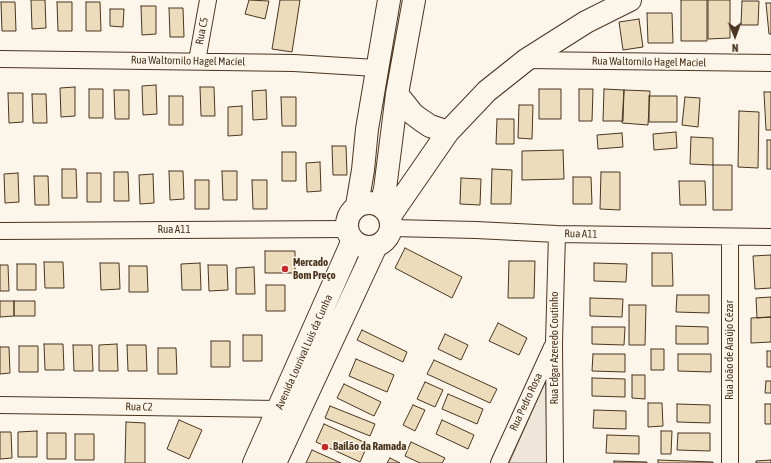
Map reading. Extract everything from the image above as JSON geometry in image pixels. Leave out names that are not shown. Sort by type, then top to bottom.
[{"type":"street","name":"Rua C5","points":[[196,61],[208,0]]},
{"type":"street","name":"Avenida Lourival Luís da Cunha","points":[[254,463],[278,409],[350,234],[347,220],[357,205],[364,170],[367,129],[376,68],[389,0]]},
{"type":"street","name":"Avenida Lourival Luís da Cunha","points":[[275,463],[376,246],[386,239],[388,216],[385,189],[397,94],[414,0]]},
{"type":"street","points":[[357,205],[369,202],[388,216],[448,132],[487,91],[526,60],[586,22],[630,0]]},
{"type":"street","name":"Rua Waltornilo Hagel Maciel","points":[[0,59],[294,63],[376,68]]},
{"type":"street","name":"Rua Waltornilo Hagel Maciel","points":[[526,60],[771,63]]},
{"type":"street","points":[[397,94],[413,114],[421,120],[430,126],[448,132]]},
{"type":"street","name":"Rua A11","points":[[388,216],[476,230],[557,234],[771,237]]},
{"type":"street","name":"Rua A11","points":[[0,230],[350,234]]},
{"type":"street","points":[[350,234],[360,245],[368,247],[376,246]]},
{"type":"street","name":"Rua Edgar Azeredo Coutinho","points":[[555,463],[554,342],[557,234]]},
{"type":"street","name":"Rua João de Araújo Cézar","points":[[730,237],[730,463]]},
{"type":"street","name":"Rua Pedro Rosa","points":[[498,463],[554,342]]},
{"type":"street","name":"Rua C2","points":[[0,405],[278,409]]},
{"type":"shaded area","points":[[546,380],[547,463],[509,463]]},
{"type":"building","points":[[31,0],[45,0],[46,28],[32,29]]},
{"type":"building","points":[[249,0],[269,1],[265,19],[245,14]]},
{"type":"building","points":[[280,0],[300,0],[292,52],[272,49]]},
{"type":"building","points":[[681,0],[707,0],[707,41],[681,41]]},
{"type":"building","points":[[708,0],[730,0],[730,38],[708,39]]},
{"type":"building","points":[[742,1],[759,1],[758,25],[741,25]]},
{"type":"building","points":[[1,2],[15,2],[16,31],[2,31]]},
{"type":"building","points":[[57,2],[72,2],[72,31],[58,31]]},
{"type":"building","points":[[86,2],[100,2],[101,31],[86,31]]},
{"type":"building","points":[[766,3],[771,3],[771,34],[769,34]]},
{"type":"building","points":[[141,6],[156,6],[156,34],[142,35]]},
{"type":"building","points":[[169,8],[183,8],[184,37],[170,37]]},
{"type":"building","points":[[110,9],[124,9],[123,27],[110,26]]},
{"type":"building","points":[[647,13],[672,13],[673,43],[648,43]]},
{"type":"building","points":[[639,19],[643,47],[623,50],[619,22]]},
{"type":"building","points":[[156,85],[157,114],[143,115],[142,86]]},
{"type":"building","points":[[75,87],[75,116],[61,117],[60,88]]},
{"type":"building","points":[[200,87],[214,87],[215,116],[201,116]]},
{"type":"building","points":[[89,89],[103,89],[103,118],[89,118]]},
{"type":"building","points":[[539,89],[561,89],[561,119],[539,119]]},
{"type":"building","points":[[579,89],[593,89],[592,121],[579,121]]},
{"type":"building","points":[[604,89],[624,90],[623,121],[603,121]]},
{"type":"building","points":[[114,90],[129,90],[129,119],[115,119]]},
{"type":"building","points":[[266,90],[267,119],[253,120],[252,91]]},
{"type":"building","points":[[624,90],[650,91],[648,125],[622,123]]},
{"type":"building","points":[[764,92],[771,92],[771,130],[766,130]]},
{"type":"building","points":[[8,93],[23,93],[23,122],[9,123]]},
{"type":"building","points":[[32,94],[46,94],[47,123],[33,123]]},
{"type":"building","points":[[169,96],[183,96],[183,125],[169,125]]},
{"type":"building","points":[[649,96],[677,96],[677,122],[649,122]]},
{"type":"building","points":[[281,97],[296,97],[296,126],[282,126]]},
{"type":"building","points":[[685,97],[700,98],[698,127],[682,125]]},
{"type":"building","points":[[519,105],[533,105],[532,139],[518,138]]},
{"type":"building","points":[[242,106],[242,135],[228,136],[228,107]]},
{"type":"building","points":[[739,111],[759,112],[758,168],[738,167]]},
{"type":"building","points":[[497,119],[514,119],[514,144],[496,144]]},
{"type":"building","points":[[676,132],[677,148],[654,150],[653,134]]},
{"type":"building","points":[[622,133],[623,147],[598,149],[597,135]]},
{"type":"building","points":[[691,137],[713,138],[713,165],[690,164]]},
{"type":"building","points":[[767,140],[771,140],[771,169],[767,169]]},
{"type":"building","points":[[332,146],[346,146],[347,175],[333,175]]},
{"type":"building","points":[[563,150],[564,179],[522,180],[522,151]]},
{"type":"building","points":[[282,152],[296,152],[296,181],[282,181]]},
{"type":"building","points":[[320,162],[321,191],[307,192],[306,163]]},
{"type":"building","points":[[713,165],[732,165],[732,210],[713,210]]},
{"type":"building","points":[[62,169],[76,169],[77,198],[62,198]]},
{"type":"building","points":[[492,169],[512,170],[511,204],[491,204]]},
{"type":"building","points":[[169,171],[183,171],[184,199],[170,200]]},
{"type":"building","points":[[222,171],[237,171],[237,200],[223,200]]},
{"type":"building","points":[[114,172],[128,172],[129,201],[114,201]]},
{"type":"building","points":[[601,172],[620,172],[620,210],[600,209]]},
{"type":"building","points":[[18,173],[19,202],[5,203],[4,174]]},
{"type":"building","points":[[87,173],[101,173],[101,202],[87,202]]},
{"type":"building","points":[[153,174],[154,203],[140,204],[139,175]]},
{"type":"building","points":[[34,176],[48,176],[49,205],[35,205]]},
{"type":"building","points":[[573,177],[591,177],[592,204],[573,204]]},
{"type":"building","points":[[461,178],[481,179],[480,205],[460,204]]},
{"type":"building","points":[[195,180],[209,180],[209,209],[195,209]]},
{"type":"building","points":[[252,180],[267,180],[267,209],[253,209]]},
{"type":"building","points":[[679,181],[705,181],[706,205],[680,205]]},
{"type":"building","points":[[405,248],[462,277],[452,298],[395,268]]},
{"type":"building","points":[[265,251],[295,251],[295,273],[265,273]]},
{"type":"building","points":[[652,253],[672,253],[673,286],[652,286]]},
{"type":"building","points":[[771,255],[771,288],[755,289],[753,256]]},
{"type":"building","points":[[509,261],[535,261],[534,298],[508,298]]},
{"type":"building","points":[[44,262],[63,262],[64,288],[45,288]]},
{"type":"building","points":[[100,263],[119,263],[120,289],[101,290]]},
{"type":"building","points":[[200,263],[201,290],[182,290],[181,264]]},
{"type":"building","points":[[594,263],[627,264],[626,282],[594,281]]},
{"type":"building","points":[[17,264],[36,264],[36,290],[17,290]]},
{"type":"building","points":[[0,265],[8,265],[9,291],[0,291]]},
{"type":"building","points":[[208,265],[227,265],[228,290],[209,291]]},
{"type":"building","points":[[129,266],[147,266],[148,292],[129,292]]},
{"type":"building","points":[[254,267],[255,294],[236,294],[236,268]]},
{"type":"building","points":[[266,285],[285,285],[285,311],[266,311]]},
{"type":"building","points":[[677,295],[709,295],[709,313],[676,312]]},
{"type":"building","points":[[771,297],[771,317],[757,318],[756,298]]},
{"type":"building","points":[[590,298],[623,299],[622,317],[590,316]]},
{"type":"building","points":[[0,301],[14,301],[14,316],[0,317]]},
{"type":"building","points":[[14,301],[35,301],[35,316],[14,316]]},
{"type":"building","points":[[629,305],[646,305],[645,345],[629,345]]},
{"type":"building","points":[[771,317],[771,342],[751,343],[751,318]]},
{"type":"building","points":[[498,323],[527,338],[519,355],[489,341]]},
{"type":"building","points":[[676,326],[708,327],[708,344],[676,344]]},
{"type":"building","points":[[592,327],[625,327],[624,345],[592,344]]},
{"type":"building","points":[[362,330],[407,352],[403,362],[357,340]]},
{"type":"building","points":[[445,334],[468,345],[461,360],[438,349]]},
{"type":"building","points":[[243,335],[262,335],[262,361],[243,361]]},
{"type":"building","points":[[211,341],[230,341],[230,367],[211,367]]},
{"type":"building","points":[[44,344],[63,344],[64,370],[45,370]]},
{"type":"building","points":[[117,344],[118,371],[99,371],[99,345]]},
{"type":"building","points":[[73,345],[92,345],[93,371],[74,371]]},
{"type":"building","points":[[127,345],[146,345],[147,371],[128,371]]},
{"type":"building","points":[[19,346],[38,346],[38,372],[19,372]]},
{"type":"building","points":[[0,347],[9,347],[10,373],[0,374]]},
{"type":"building","points":[[158,348],[176,348],[177,374],[158,374]]},
{"type":"building","points":[[651,349],[664,349],[664,370],[651,370]]},
{"type":"building","points":[[767,351],[771,351],[771,367],[767,367]]},
{"type":"building","points":[[593,354],[625,354],[625,372],[592,371]]},
{"type":"building","points":[[678,354],[711,354],[711,372],[678,371]]},
{"type":"building","points":[[356,359],[394,375],[387,392],[349,376]]},
{"type":"building","points":[[434,360],[497,389],[490,403],[427,374]]},
{"type":"building","points":[[632,375],[645,375],[645,399],[632,398]]},
{"type":"building","points":[[592,378],[625,379],[625,397],[592,396]]},
{"type":"building","points":[[766,381],[771,381],[771,393],[765,393]]},
{"type":"building","points":[[425,382],[443,390],[435,407],[417,399]]},
{"type":"building","points":[[344,384],[381,402],[374,416],[337,398]]},
{"type":"building","points":[[448,394],[483,409],[477,424],[442,409]]},
{"type":"building","points":[[648,403],[662,403],[663,426],[648,427]]},
{"type":"building","points":[[677,404],[710,405],[710,423],[677,422]]},
{"type":"building","points":[[765,404],[771,404],[771,424],[765,424]]},
{"type":"building","points":[[413,405],[425,410],[415,431],[403,425]]},
{"type":"building","points":[[330,406],[375,424],[370,436],[325,418]]},
{"type":"building","points":[[594,410],[626,411],[626,429],[593,428]]},
{"type":"building","points":[[179,420],[202,430],[189,459],[167,449]]},
{"type":"building","points":[[442,420],[474,435],[468,449],[436,434]]},
{"type":"building","points":[[126,422],[145,423],[145,463],[125,463]]},
{"type":"building","points":[[324,424],[368,444],[360,462],[316,442]]},
{"type":"building","points":[[37,431],[37,457],[18,457],[18,432]]},
{"type":"building","points":[[661,431],[672,431],[671,454],[661,454]]},
{"type":"building","points":[[0,432],[11,432],[12,458],[0,459]]},
{"type":"building","points":[[47,433],[66,433],[66,459],[47,459]]},
{"type":"building","points":[[678,433],[710,433],[710,451],[677,450]]},
{"type":"building","points":[[75,434],[94,434],[94,460],[75,460]]},
{"type":"building","points":[[607,435],[639,436],[639,454],[606,453]]},
{"type":"building","points":[[411,442],[445,458],[442,463],[420,463],[405,456]]},
{"type":"building","points":[[312,450],[341,463],[306,463]]},
{"type":"building","points":[[390,458],[400,463],[387,463]]},
{"type":"building","points":[[658,460],[713,462],[713,463],[658,463]]},
{"type":"building","points":[[771,460],[771,463],[756,463],[756,461]]},
{"type":"building","points":[[614,461],[647,462],[647,463],[614,463]]},
{"type":"place","name":"Mercado Bom Preço","points":[[285,269]]},
{"type":"place","name":"Bailão da Ramada","points":[[325,447]]}]
